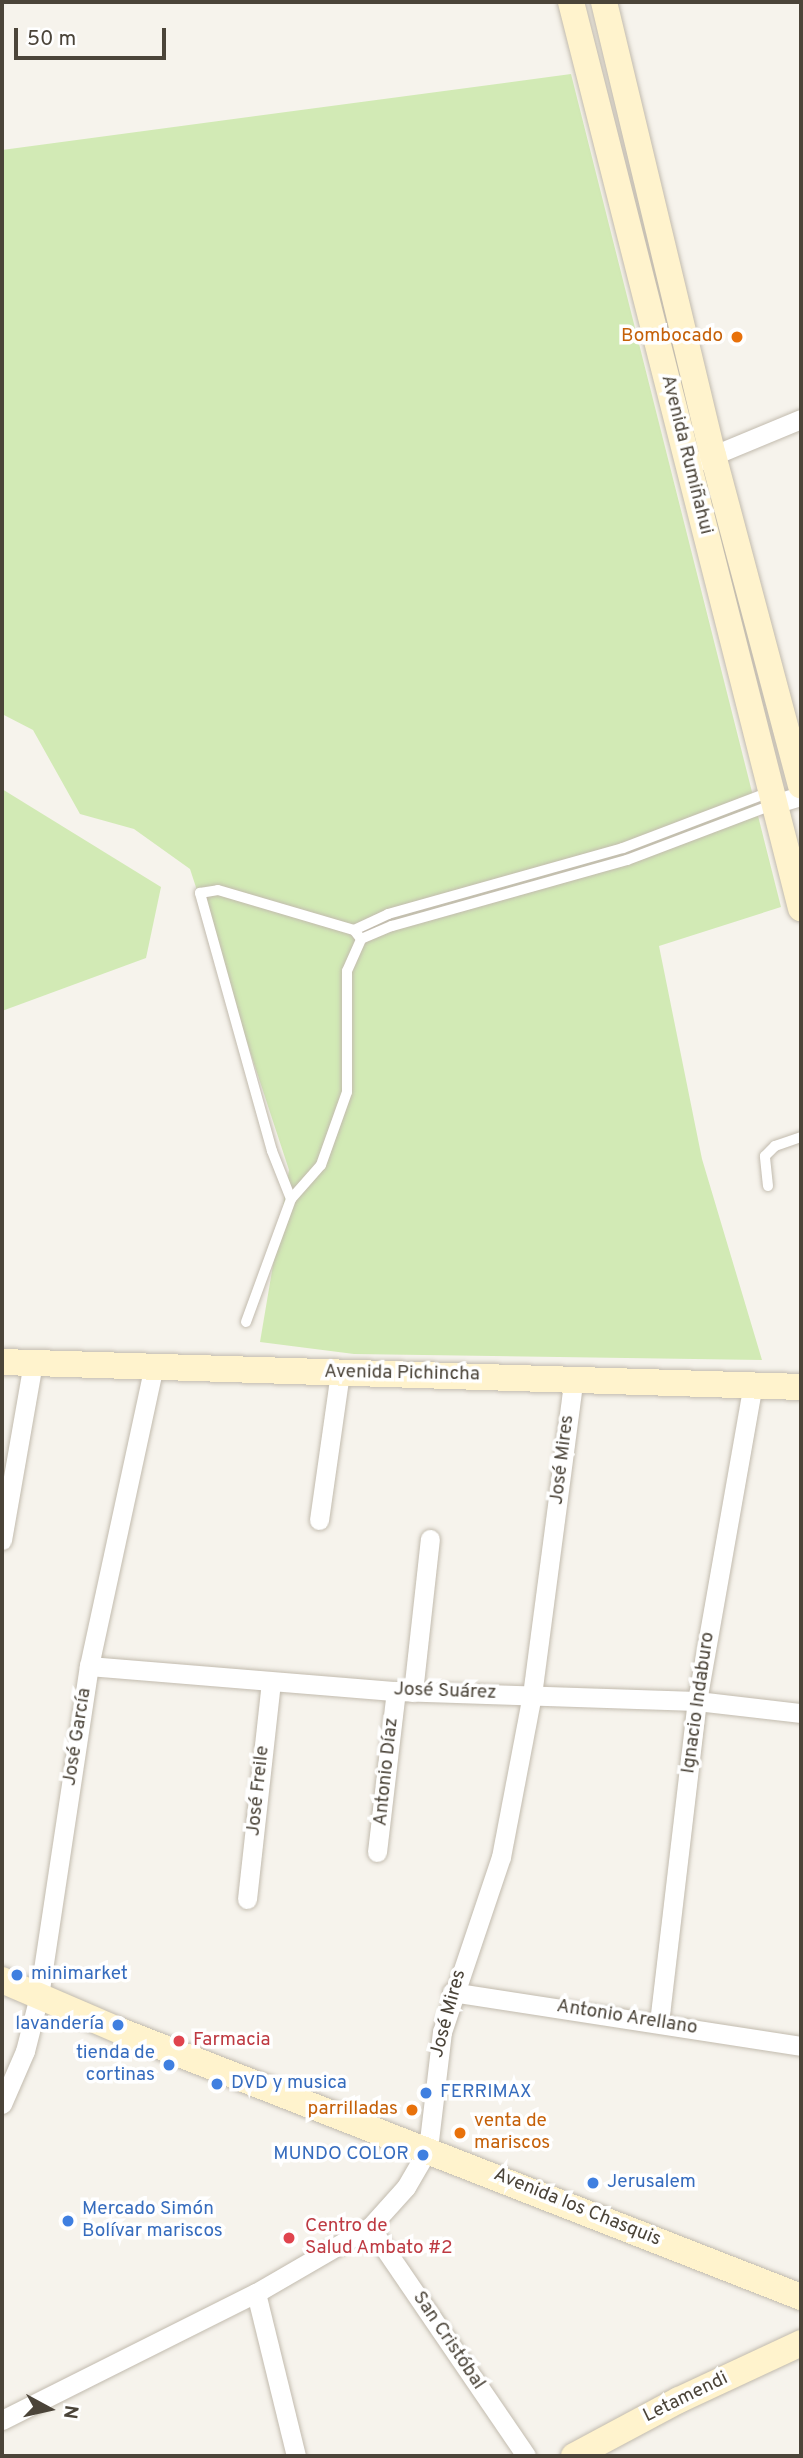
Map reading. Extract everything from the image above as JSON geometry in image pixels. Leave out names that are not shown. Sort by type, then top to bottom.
[{"type":"main road","name":"Avenida Rumiñahui","points":[[571,2],[801,908]]},
{"type":"main road","name":"Avenida Rumiñahui","points":[[604,2],[713,455],[801,785]]},
{"type":"main road","name":"Avenida Pichincha","points":[[2,1360],[153,1369],[574,1377],[801,1387]]},
{"type":"main road","name":"Avenida los Chasquis","points":[[2,1980],[801,2297]]},
{"type":"main road","name":"Letamendi","points":[[574,2456],[679,2400],[801,2343]]},
{"type":"street","points":[[688,466],[801,419]]},
{"type":"street","points":[[772,798],[801,796]]},
{"type":"street","points":[[2,1540],[33,1363]]},
{"type":"street","name":"José García","points":[[2,2104],[22,2061],[39,1996],[89,1665],[153,1369]]},
{"type":"street","points":[[319,1520],[340,1373]]},
{"type":"street","name":"José Mires","points":[[2,2420],[256,2293],[370,2227],[406,2188],[428,2149],[436,2063],[452,1992],[501,1857],[532,1695],[574,1377]]},
{"type":"street","name":"Ignacio Indaburo","points":[[659,2023],[697,1701],[753,1385]]},
{"type":"street","name":"Antonio Díaz","points":[[377,1852],[430,1539]]},
{"type":"street","name":"José Suárez","points":[[89,1665],[271,1683],[404,1692],[697,1701],[801,1713]]},
{"type":"street","name":"José Freile","points":[[247,1899],[271,1683]]},
{"type":"street","name":"Antonio Arellano","points":[[452,1992],[801,2046]]},
{"type":"street","name":"San Cristóbal","points":[[370,2227],[526,2456]]},
{"type":"street","points":[[256,2293],[296,2456]]},
{"type":"lane","points":[[355,930],[388,914],[623,848],[772,798]]},
{"type":"lane","points":[[246,1322],[291,1199],[321,1165],[347,1092],[347,971],[361,939],[392,926],[627,860],[772,798]]},
{"type":"lane","points":[[291,1199],[272,1151],[200,893],[218,890],[355,930],[361,939]]},
{"type":"lane","points":[[768,1186],[765,1156],[775,1146],[801,1138]]},
{"type":"green space","points":[[571,74],[781,907],[659,946],[702,1159],[762,1360],[354,1354],[260,1342],[289,1170],[190,869],[134,829],[80,814],[33,730],[2,714],[2,150]]},
{"type":"green space","points":[[2,789],[161,887],[146,958],[2,1011]]},
{"type":"place","name":"Bombocado","points":[[737,337]]},
{"type":"place","name":"minimarket","points":[[17,1975]]},
{"type":"place","name":"lavandería","points":[[118,2025]]},
{"type":"place","name":"Farmacia","points":[[179,2041]]},
{"type":"place","name":"tienda de cortinas","points":[[169,2065]]},
{"type":"place","name":"DVD y musica","points":[[217,2084]]},
{"type":"place","name":"FERRIMAX","points":[[426,2093]]},
{"type":"place","name":"parrilladas","points":[[412,2110]]},
{"type":"place","name":"venta de mariscos","points":[[460,2133]]},
{"type":"place","name":"MUNDO COLOR","points":[[423,2155]]},
{"type":"place","name":"Jerusalem","points":[[593,2183]]},
{"type":"place","name":"Mercado Simón Bolívar mariscos","points":[[68,2221]]},
{"type":"place","name":"Centro de Salud Ambato #2","points":[[289,2238]]}]
